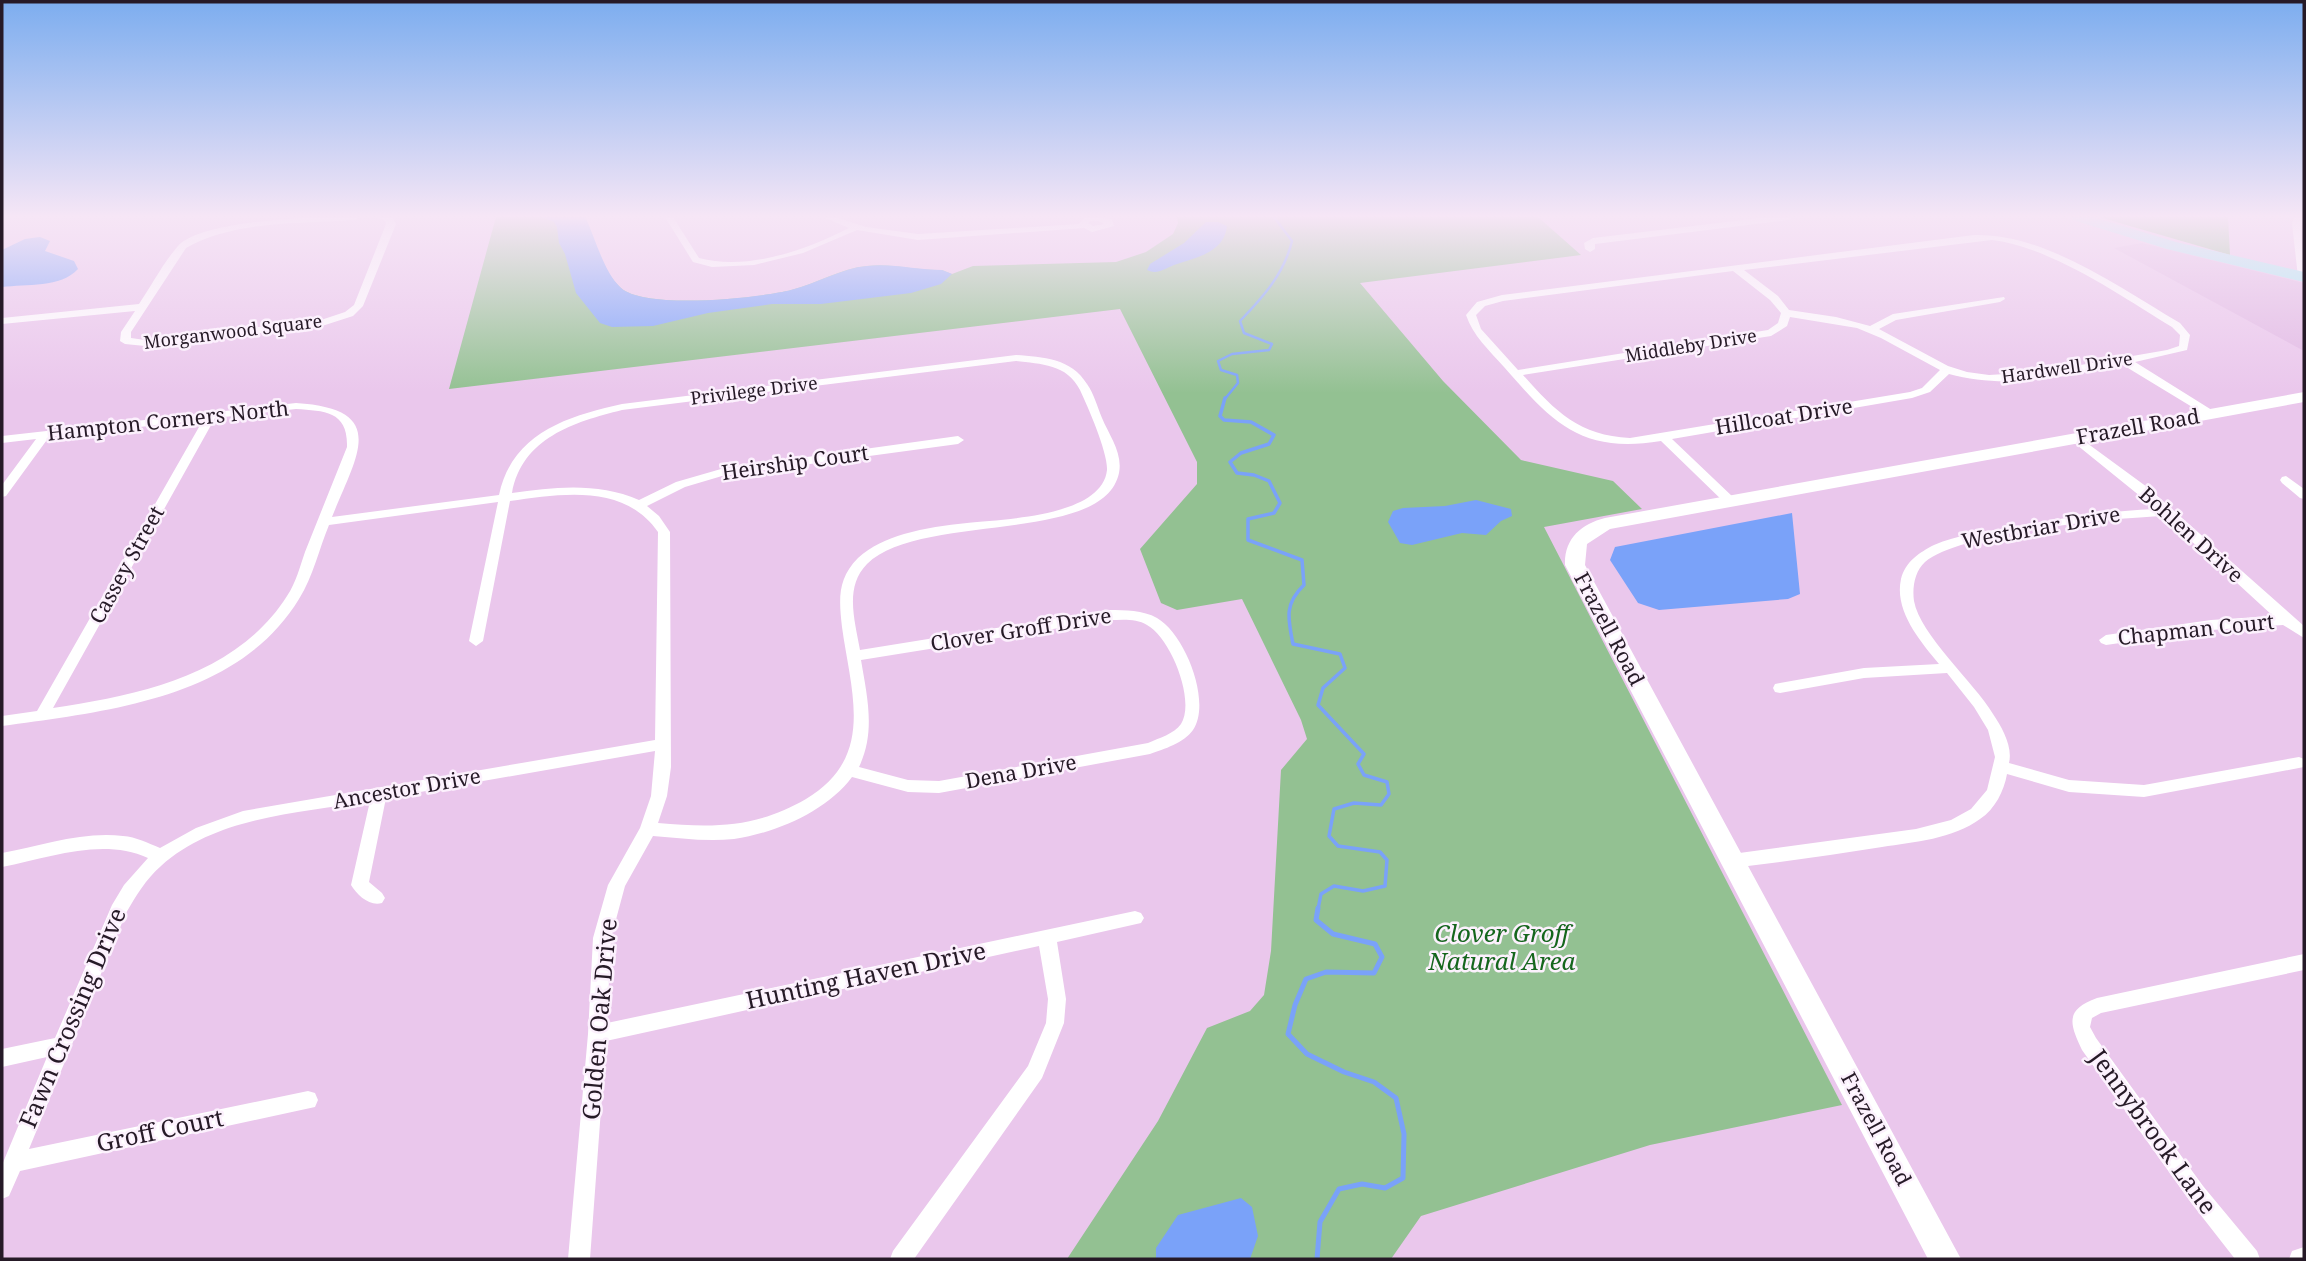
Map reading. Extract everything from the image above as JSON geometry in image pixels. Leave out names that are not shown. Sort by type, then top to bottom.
[{"type":"street","name":"Morganwood Square","points":[[163,276],[124,337],[129,343],[338,320],[358,306],[370,276]]},
{"type":"street","name":"Hillcoat Drive","points":[[1674,276],[1502,298],[1480,304],[1471,315],[1476,330],[1567,424],[1588,434],[1612,440],[1638,441],[1912,395],[1926,390],[1947,370]]},
{"type":"street","name":"Middleby Drive","points":[[1517,373],[1771,332],[1783,324],[1786,313],[1774,298],[1745,276]]},
{"type":"street","name":"Hardwell Drive","points":[[1786,313],[1837,320],[1871,330],[1947,370],[2001,379],[2169,353],[2183,348],[2186,335],[2176,325],[2090,276]]},
{"type":"street","points":[[1871,330],[1893,317],[2000,299]]},
{"type":"street","points":[[2,321],[143,307]]},
{"type":"street","name":"Privilege Drive","points":[[476,641],[509,476],[521,454],[552,429],[586,415],[622,407],[1000,360],[1044,361],[1069,370],[1083,384],[1113,460],[1112,480],[1097,498],[1068,512],[911,535],[867,555],[854,569],[845,597],[854,656]]},
{"type":"street","points":[[2123,360],[2211,414]]},
{"type":"street","name":"Frazell Road","points":[[1945,1259],[1575,565],[1573,551],[1580,539],[1590,530],[1605,524],[2304,397]]},
{"type":"street","name":"Hampton Corners North","points":[[2,439],[212,414],[296,407],[320,408],[339,413],[350,422],[355,433],[354,447],[324,522]]},
{"type":"street","name":"Cassey Street","points":[[42,715],[212,414]]},
{"type":"street","points":[[2,493],[45,434]]},
{"type":"street","points":[[1664,437],[1730,501]]},
{"type":"street","name":"Bohlen Drive","points":[[2076,439],[2143,490],[2286,620],[2304,633]]},
{"type":"street","name":"Heirship Court","points":[[639,505],[662,491],[691,479],[732,470],[958,440]]},
{"type":"street","points":[[2286,480],[2304,495]]},
{"type":"street","points":[[2,721],[113,704],[149,695],[184,683],[220,666],[276,623],[294,597],[324,522],[561,490],[617,495],[639,505]]},
{"type":"street","name":"Golden Oak Drive","points":[[579,1259],[602,937],[617,885],[648,829],[659,796],[663,744],[666,548],[664,532],[655,519],[639,505]]},
{"type":"street","name":"Westbriar Drive","points":[[2003,767],[2004,758],[1989,716],[1909,608],[1907,580],[1914,565],[1925,555],[1962,540],[2095,515],[2166,512]]},
{"type":"street","name":"Clover Groff Drive","points":[[854,656],[1109,615],[1145,617],[1159,625],[1171,642],[1192,690],[1195,709],[1187,727]]},
{"type":"street","name":"Chapman Court","points":[[2106,640],[2211,625],[2286,620]]},
{"type":"street","points":[[648,829],[734,832],[767,824],[800,810],[830,789],[849,770],[862,735],[854,656]]},
{"type":"street","points":[[1780,688],[1864,673],[1951,668]]},
{"type":"street","name":"Dena Drive","points":[[849,770],[908,786],[939,787],[1150,748],[1171,740],[1187,727]]},
{"type":"street","name":"Ancestor Drive","points":[[159,855],[200,832],[243,817],[663,744]]},
{"type":"street","points":[[1732,861],[1831,849],[1937,830],[1968,819],[1990,800],[2003,767],[2070,786],[2144,791],[2299,763]]},
{"type":"street","points":[[376,898],[360,885],[379,795]]},
{"type":"street","points":[[2,860],[99,843],[122,842],[141,846],[159,855]]},
{"type":"street","name":"Fawn Crossing Drive","points":[[2,1189],[118,910],[133,882],[159,855]]},
{"type":"street","name":"Hunting Haven Drive","points":[[597,1034],[1135,918]]},
{"type":"street","points":[[901,1259],[1035,1072],[1055,1023],[1057,999],[1047,938]]},
{"type":"street","name":"Jennybrook Lane","points":[[2249,1259],[2180,1172],[2089,1044],[2081,1027],[2084,1013],[2097,1006],[2304,962]]},
{"type":"street","points":[[2,1058],[60,1046]]},
{"type":"street","name":"Groff Court","points":[[13,1162],[308,1100]]},
{"type":"shaded area","points":[[2165,276],[2275,276],[2304,283],[2304,351]]},
{"type":"green space","name":"Clover Groff Natural Area","points":[[480,276],[611,276],[621,288],[634,295],[654,299],[703,300],[776,293],[831,276],[1416,276],[1360,283],[1443,381],[1521,460],[1613,481],[1642,509],[1544,527],[1842,1105],[1650,1145],[1421,1216],[1391,1259],[1067,1259],[1158,1121],[1207,1028],[1250,1011],[1264,995],[1271,951],[1281,770],[1307,739],[1301,720],[1242,599],[1177,610],[1161,603],[1140,549],[1197,484],[1197,462],[1120,309],[449,389]]},
{"type":"water","points":[[2,276],[69,276],[53,282],[2,287]]},
{"type":"water","points":[[571,276],[612,276],[621,288],[634,295],[653,299],[703,300],[776,293],[831,276],[950,276],[941,284],[911,293],[821,304],[772,304],[708,313],[653,326],[612,327],[600,323],[576,293]]},
{"type":"water","points":[[1476,500],[1511,509],[1512,516],[1501,521],[1486,535],[1462,533],[1412,545],[1400,543],[1388,522],[1393,511],[1403,508],[1445,506]]},
{"type":"water","points":[[1792,513],[1800,594],[1788,599],[1659,610],[1638,603],[1610,560],[1615,547]]},
{"type":"water","points":[[1241,1198],[1252,1207],[1258,1236],[1250,1259],[1156,1259],[1156,1248],[1178,1215]]},
{"type":"waterway","points":[[1225,399],[1238,383],[1237,375],[1221,370],[1218,361],[1232,354],[1269,350],[1272,344],[1244,333],[1240,321],[1277,276]]},
{"type":"waterway","points":[[1225,399],[1220,416],[1224,420],[1251,422],[1274,435],[1269,444],[1241,453],[1230,462],[1237,473],[1254,475],[1269,481],[1280,503],[1274,513],[1248,519],[1248,540],[1302,560],[1304,585],[1293,599],[1289,612],[1293,644],[1340,654],[1345,668],[1323,688],[1318,705],[1364,754],[1358,764],[1364,775],[1387,782],[1389,794],[1381,805],[1354,803],[1334,809],[1329,836],[1338,846],[1380,852],[1387,860],[1385,886],[1363,891],[1334,886],[1321,894],[1318,909]]},
{"type":"waterway","points":[[1317,1259],[1320,1222],[1339,1189],[1362,1184],[1385,1188],[1403,1178],[1404,1134],[1396,1098],[1374,1082],[1344,1072],[1307,1054],[1288,1034],[1295,1005],[1306,979],[1326,972],[1374,973],[1382,957],[1375,944],[1333,934],[1316,920],[1318,908]]}]
